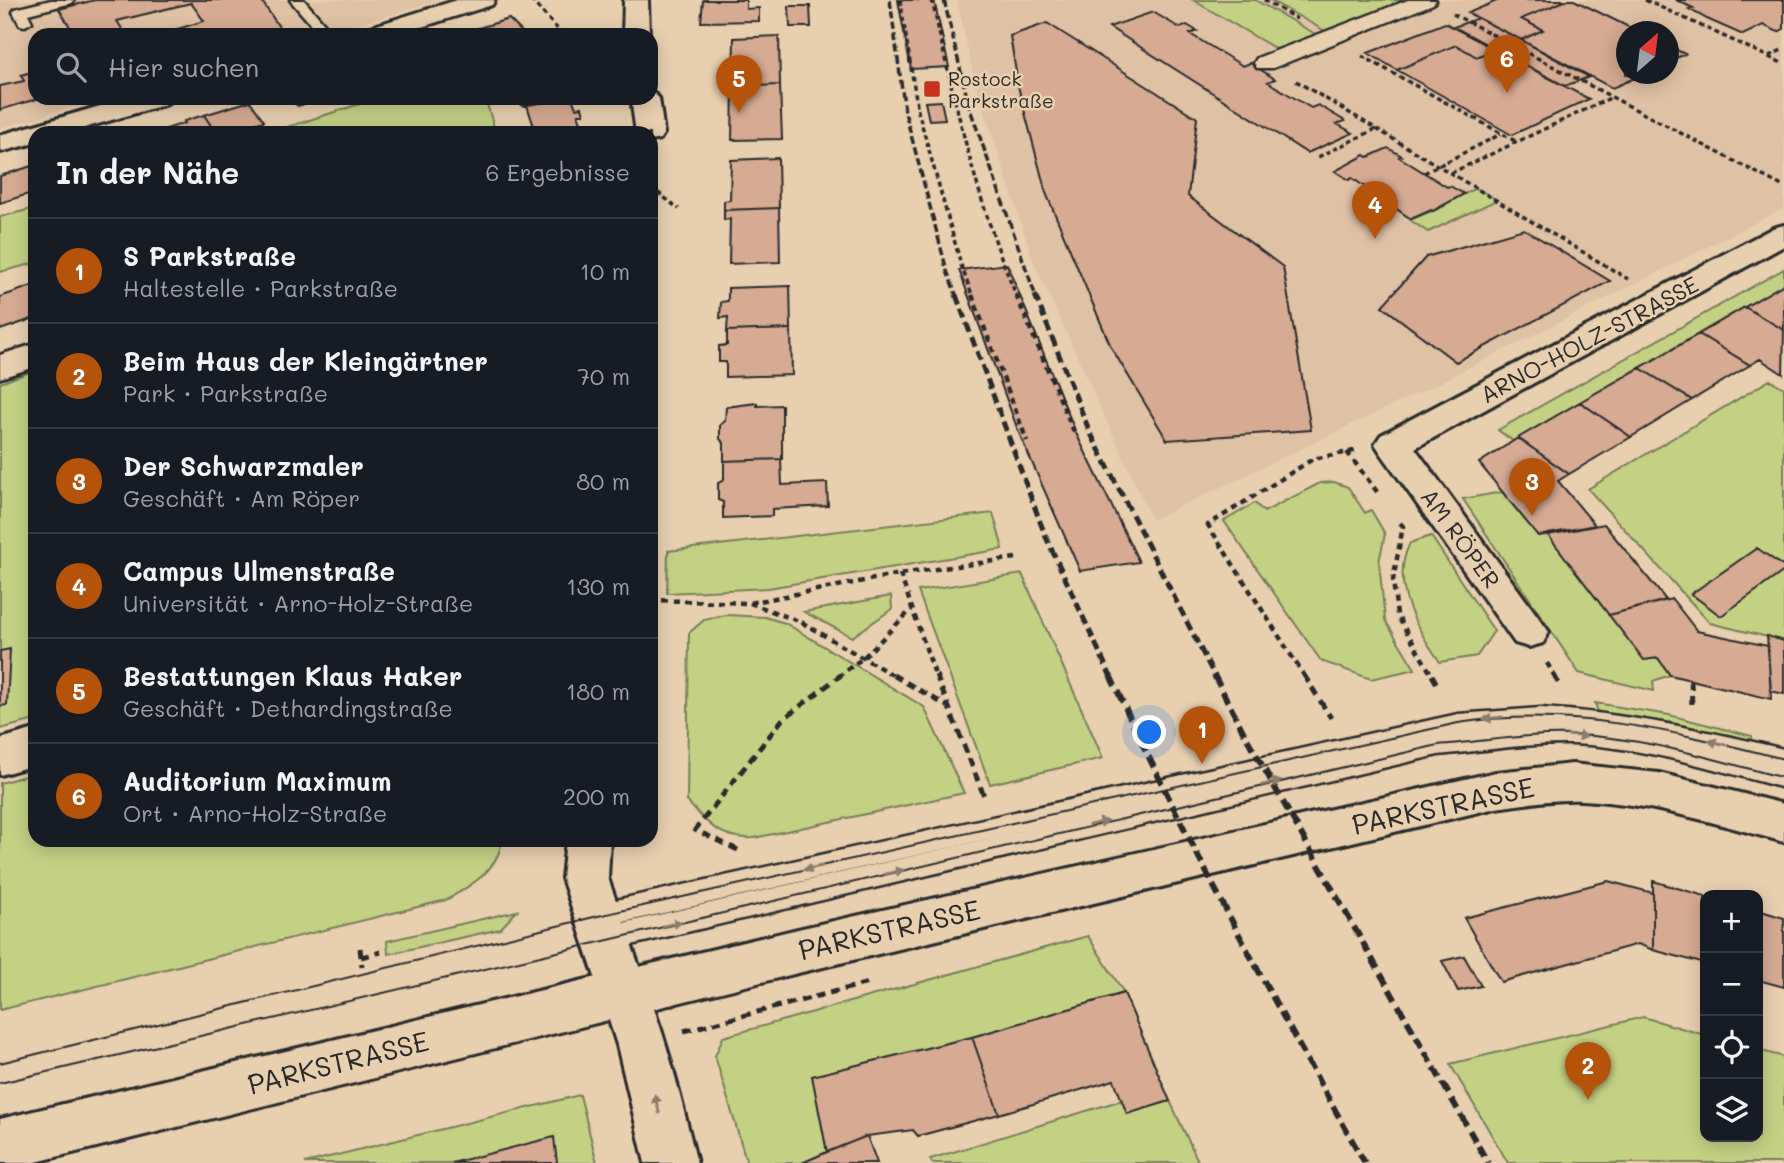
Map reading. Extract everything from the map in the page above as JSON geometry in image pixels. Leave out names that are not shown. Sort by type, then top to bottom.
[{"type":"street","points":[[393,28],[484,0]]},
{"type":"street","points":[[636,0],[636,28]]},
{"type":"street","points":[[1265,63],[1426,0]]},
{"type":"street","points":[[60,126],[133,105]]},
{"type":"street","points":[[646,105],[649,126]]},
{"type":"street","points":[[0,144],[28,135]]},
{"type":"street","name":"ARNO-HOLZ-STRASSE","points":[[1393,444],[1784,234]]},
{"type":"street","points":[[0,367],[28,357]]},
{"type":"street","name":"AM RÖPER","points":[[1393,444],[1529,632]]},
{"type":"street","points":[[0,757],[28,749]]},
{"type":"street","name":"PARKSTRASSE","points":[[0,1145],[624,992],[1496,790],[1542,783],[1581,782],[1627,787],[1784,823]]},
{"type":"street","points":[[587,847],[584,878],[642,1045],[671,1163]]},
{"type":"lane","points":[[25,22],[20,12],[67,0]]},
{"type":"lane","points":[[297,0],[321,28]]},
{"type":"lane","points":[[602,927],[1458,723],[1495,717],[1554,716],[1607,722],[1685,736],[1784,759]]},
{"type":"lane","points":[[602,927],[1438,745],[1520,735],[1575,736],[1650,746],[1784,778]]},
{"type":"path","points":[[531,0],[557,28]]},
{"type":"path","points":[[900,0],[918,111],[962,268],[1027,441]]},
{"type":"path","points":[[932,0],[956,107],[1004,267],[1075,435]]},
{"type":"path","points":[[1264,0],[1517,142]]},
{"type":"path","points":[[1645,0],[1784,64]]},
{"type":"path","points":[[1452,13],[1784,187]]},
{"type":"path","points":[[1769,57],[1784,49]]},
{"type":"path","points":[[1265,63],[1636,284]]},
{"type":"path","points":[[1451,173],[1611,98]]},
{"type":"path","points":[[1318,158],[1377,129]]},
{"type":"path","points":[[1424,173],[1502,134]]},
{"type":"path","points":[[658,192],[680,209]]},
{"type":"path","points":[[1332,718],[1208,525],[1313,459],[1348,452],[1379,494]]},
{"type":"path","points":[[1395,516],[1403,526],[1394,580],[1397,615],[1438,688]]},
{"type":"path","points":[[658,599],[749,603],[900,574],[1016,558]]},
{"type":"path","points":[[900,574],[947,707],[986,802]]},
{"type":"path","points":[[749,603],[801,622],[947,707]]},
{"type":"path","points":[[695,830],[782,720],[864,657],[912,609]]},
{"type":"path","points":[[1691,680],[1692,717]]},
{"type":"path","points":[[360,948],[362,967]]},
{"type":"path","points":[[361,957],[381,952]]},
{"type":"shaded area","points":[[0,0],[440,0],[345,28],[28,28],[28,105],[80,105],[0,128]]},
{"type":"shaded area","points":[[957,0],[1784,0],[1784,208],[1441,382],[1152,520],[1034,262],[975,82]]},
{"type":"green space","points":[[1193,0],[1255,0],[1319,36],[1281,52]]},
{"type":"green space","points":[[1270,0],[1408,0],[1327,32]]},
{"type":"green space","points":[[356,105],[487,105],[494,126],[291,126]]},
{"type":"green space","points":[[1476,188],[1497,200],[1428,232],[1410,220],[1445,206],[1444,204]]},
{"type":"green space","points":[[28,210],[28,265],[0,272],[0,217]]},
{"type":"green space","points":[[1784,269],[1784,284],[1513,441],[1498,430]]},
{"type":"green space","points":[[28,373],[28,722],[0,729],[0,383]]},
{"type":"green space","points":[[1770,380],[1784,388],[1784,641],[1710,623],[1588,489]]},
{"type":"green space","points":[[1334,482],[1348,487],[1365,513],[1371,510],[1385,534],[1379,562],[1385,620],[1415,669],[1371,679],[1321,661],[1224,521],[1255,503],[1264,512],[1320,483]]},
{"type":"green space","points":[[1502,492],[1538,536],[1548,535],[1644,660],[1658,658],[1670,675],[1653,681],[1654,691],[1579,673],[1463,499]]},
{"type":"green space","points":[[993,513],[1003,549],[768,588],[667,593],[668,551]]},
{"type":"green space","points":[[1431,536],[1494,631],[1477,656],[1440,662],[1408,605],[1404,590],[1404,559],[1410,543]]},
{"type":"green space","points":[[1022,574],[1103,758],[990,784],[918,591]]},
{"type":"green space","points":[[891,596],[892,609],[852,637],[804,612]]},
{"type":"green space","points":[[726,615],[765,617],[785,623],[924,707],[964,793],[754,838],[733,836],[716,829],[687,801],[689,633],[704,620]]},
{"type":"green space","points":[[1595,703],[1669,715],[1752,736],[1752,744],[1673,723],[1598,712]]},
{"type":"green space","points":[[28,775],[28,847],[500,847],[489,869],[446,900],[0,1010],[0,783]]},
{"type":"green space","points":[[517,911],[500,929],[388,954],[387,941]]},
{"type":"green space","points":[[1088,936],[1124,993],[972,1037],[813,1076],[827,1152],[802,1163],[747,1163],[715,1056],[723,1037]]},
{"type":"green space","points":[[1643,1017],[1700,1034],[1700,1142],[1763,1142],[1763,1051],[1784,1057],[1784,1163],[1508,1163],[1450,1064]]},
{"type":"green space","points":[[580,1095],[597,1163],[305,1163]]},
{"type":"green space","points":[[1122,1100],[1170,1101],[1199,1163],[932,1163],[930,1159]]},
{"type":"building","points":[[95,0],[261,0],[280,28],[181,28],[204,21],[191,3],[117,21],[122,28],[71,28],[59,9]]},
{"type":"building","points":[[703,0],[746,0],[746,9],[759,8],[759,21],[701,22]]},
{"type":"building","points":[[898,0],[934,0],[949,67],[911,69]]},
{"type":"building","points":[[1499,0],[1567,0],[1521,19],[1543,30],[1521,40],[1468,13]]},
{"type":"building","points":[[1567,0],[1574,0],[1617,21],[1616,84],[1621,84],[1612,88],[1521,40],[1543,30],[1521,19]]},
{"type":"building","points":[[1676,0],[1784,0],[1784,29],[1778,32],[1763,25],[1743,35],[1707,19]]},
{"type":"building","points":[[789,6],[810,6],[811,27],[790,27]]},
{"type":"building","points":[[1153,12],[1180,28],[1187,25],[1197,31],[1190,34],[1243,66],[1250,63],[1275,79],[1268,82],[1311,108],[1318,105],[1345,121],[1337,124],[1353,133],[1307,153],[1109,27]]},
{"type":"building","points":[[1478,18],[1589,77],[1565,86],[1454,27]]},
{"type":"building","points":[[509,19],[518,28],[479,28]]},
{"type":"building","points":[[1047,23],[1197,118],[1188,196],[1283,267],[1311,430],[1167,440],[1111,347],[1046,193],[1019,90],[1010,36]]},
{"type":"building","points":[[1445,23],[1494,49],[1477,57],[1456,45],[1397,70],[1368,53]]},
{"type":"building","points":[[779,36],[780,85],[733,87],[734,38]]},
{"type":"building","points":[[1456,45],[1477,57],[1494,49],[1589,99],[1512,135],[1397,70]]},
{"type":"building","points":[[28,73],[28,102],[0,110],[0,86],[24,81],[21,75]]},
{"type":"building","points":[[780,85],[782,139],[732,140],[733,87]]},
{"type":"building","points":[[941,101],[945,119],[929,120],[925,102]]},
{"type":"building","points":[[237,105],[253,105],[264,121],[247,126],[211,126],[204,115]]},
{"type":"building","points":[[527,105],[582,107],[584,114],[578,114],[582,125],[534,126]]},
{"type":"building","points":[[204,115],[211,126],[176,126],[185,123],[184,121]]},
{"type":"building","points":[[1388,148],[1447,187],[1464,194],[1433,211],[1411,219],[1352,178],[1349,180],[1335,171],[1365,155],[1368,157]]},
{"type":"building","points":[[778,158],[779,208],[724,210],[724,201],[730,200],[731,160]]},
{"type":"building","points":[[28,167],[28,194],[0,203],[0,176]]},
{"type":"building","points":[[779,208],[780,262],[729,264],[730,219],[724,220],[724,210]]},
{"type":"building","points":[[1524,229],[1610,281],[1456,362],[1382,306],[1426,257]]},
{"type":"building","points":[[1007,264],[1076,433],[1139,562],[1080,571],[1019,433],[959,270]]},
{"type":"building","points":[[1784,284],[1784,330],[1745,307]]},
{"type":"building","points":[[790,286],[791,329],[727,331],[728,317],[720,318],[721,302],[728,301],[728,288]]},
{"type":"building","points":[[28,287],[28,320],[0,330],[0,297]]},
{"type":"building","points":[[1745,307],[1784,330],[1783,374],[1760,359],[1750,365],[1699,334]]},
{"type":"building","points":[[791,329],[792,375],[726,377],[726,362],[719,362],[719,346],[727,345],[727,331]]},
{"type":"building","points":[[1699,334],[1750,365],[1692,400],[1640,368]]},
{"type":"building","points":[[1640,368],[1692,400],[1631,437],[1580,402]]},
{"type":"building","points":[[1580,402],[1631,437],[1569,474],[1518,438]]},
{"type":"building","points":[[757,403],[757,406],[782,405],[782,459],[724,461],[720,425],[725,421],[726,407]]},
{"type":"building","points":[[1518,438],[1569,474],[1558,481],[1595,525],[1538,536],[1479,463]]},
{"type":"building","points":[[781,459],[782,485],[827,483],[828,506],[772,509],[772,516],[723,518],[723,502],[718,500],[718,483],[724,480],[724,461]]},
{"type":"building","points":[[1604,524],[1666,600],[1609,615],[1548,535]]},
{"type":"building","points":[[1757,548],[1784,567],[1784,571],[1721,616],[1691,594]]},
{"type":"building","points":[[1672,599],[1697,631],[1768,646],[1771,699],[1670,675],[1658,658],[1644,660],[1609,615]]},
{"type":"building","points":[[1767,636],[1784,641],[1784,694],[1771,691]]},
{"type":"building","points":[[10,649],[7,705],[0,706],[0,651]]},
{"type":"building","points":[[1608,881],[1653,893],[1653,950],[1638,944],[1501,982],[1464,918]]},
{"type":"building","points":[[1653,881],[1700,895],[1700,963],[1653,950]]},
{"type":"building","points":[[1763,912],[1784,918],[1784,987],[1763,981]]},
{"type":"building","points":[[1464,956],[1481,986],[1458,991],[1442,961]]},
{"type":"building","points":[[1124,993],[1170,1101],[1127,1114],[1114,1080],[999,1114],[972,1037]]},
{"type":"building","points":[[972,1037],[999,1114],[918,1136],[913,1130],[867,1136],[827,1152],[812,1076]]},
{"type":"building","points":[[867,1136],[877,1163],[802,1163],[827,1152]]},
{"type":"building","points":[[554,1137],[557,1163],[452,1163]]},
{"type":"tram line","points":[[0,1063],[598,916],[1458,723],[1542,718],[1623,724],[1703,739],[1784,759]]},
{"type":"tram line","points":[[0,1083],[1438,745],[1539,735],[1600,737],[1680,750],[1784,778]]},
{"type":"railway","points":[[890,0],[905,112],[947,271],[957,297]]},
{"type":"railway","points":[[944,0],[969,106],[1036,297]]},
{"type":"railway","points":[[956,295],[1045,535],[1111,677]]},
{"type":"railway","points":[[1035,295],[1089,430],[1215,677]]},
{"type":"railway","points":[[1110,675],[1232,922],[1365,1163]]},
{"type":"railway","points":[[1214,675],[1245,735],[1488,1163]]},
{"type":"place","name":"Rostock Parkstraße","points":[[932,89]]},
{"type":"place","name":"Auditorium Maximum","points":[[1507,93]]},
{"type":"place","name":"Bestattungen Klaus Haker","points":[[739,113]]},
{"type":"place","name":"Campus Ulmenstraße","points":[[1375,239]]},
{"type":"place","name":"Der Schwarzmaler","points":[[1532,516]]},
{"type":"place","name":"S Parkstraße","points":[[1202,764]]},
{"type":"place","name":"Beim Haus der Kleingärtner","points":[[1588,1100]]}]
